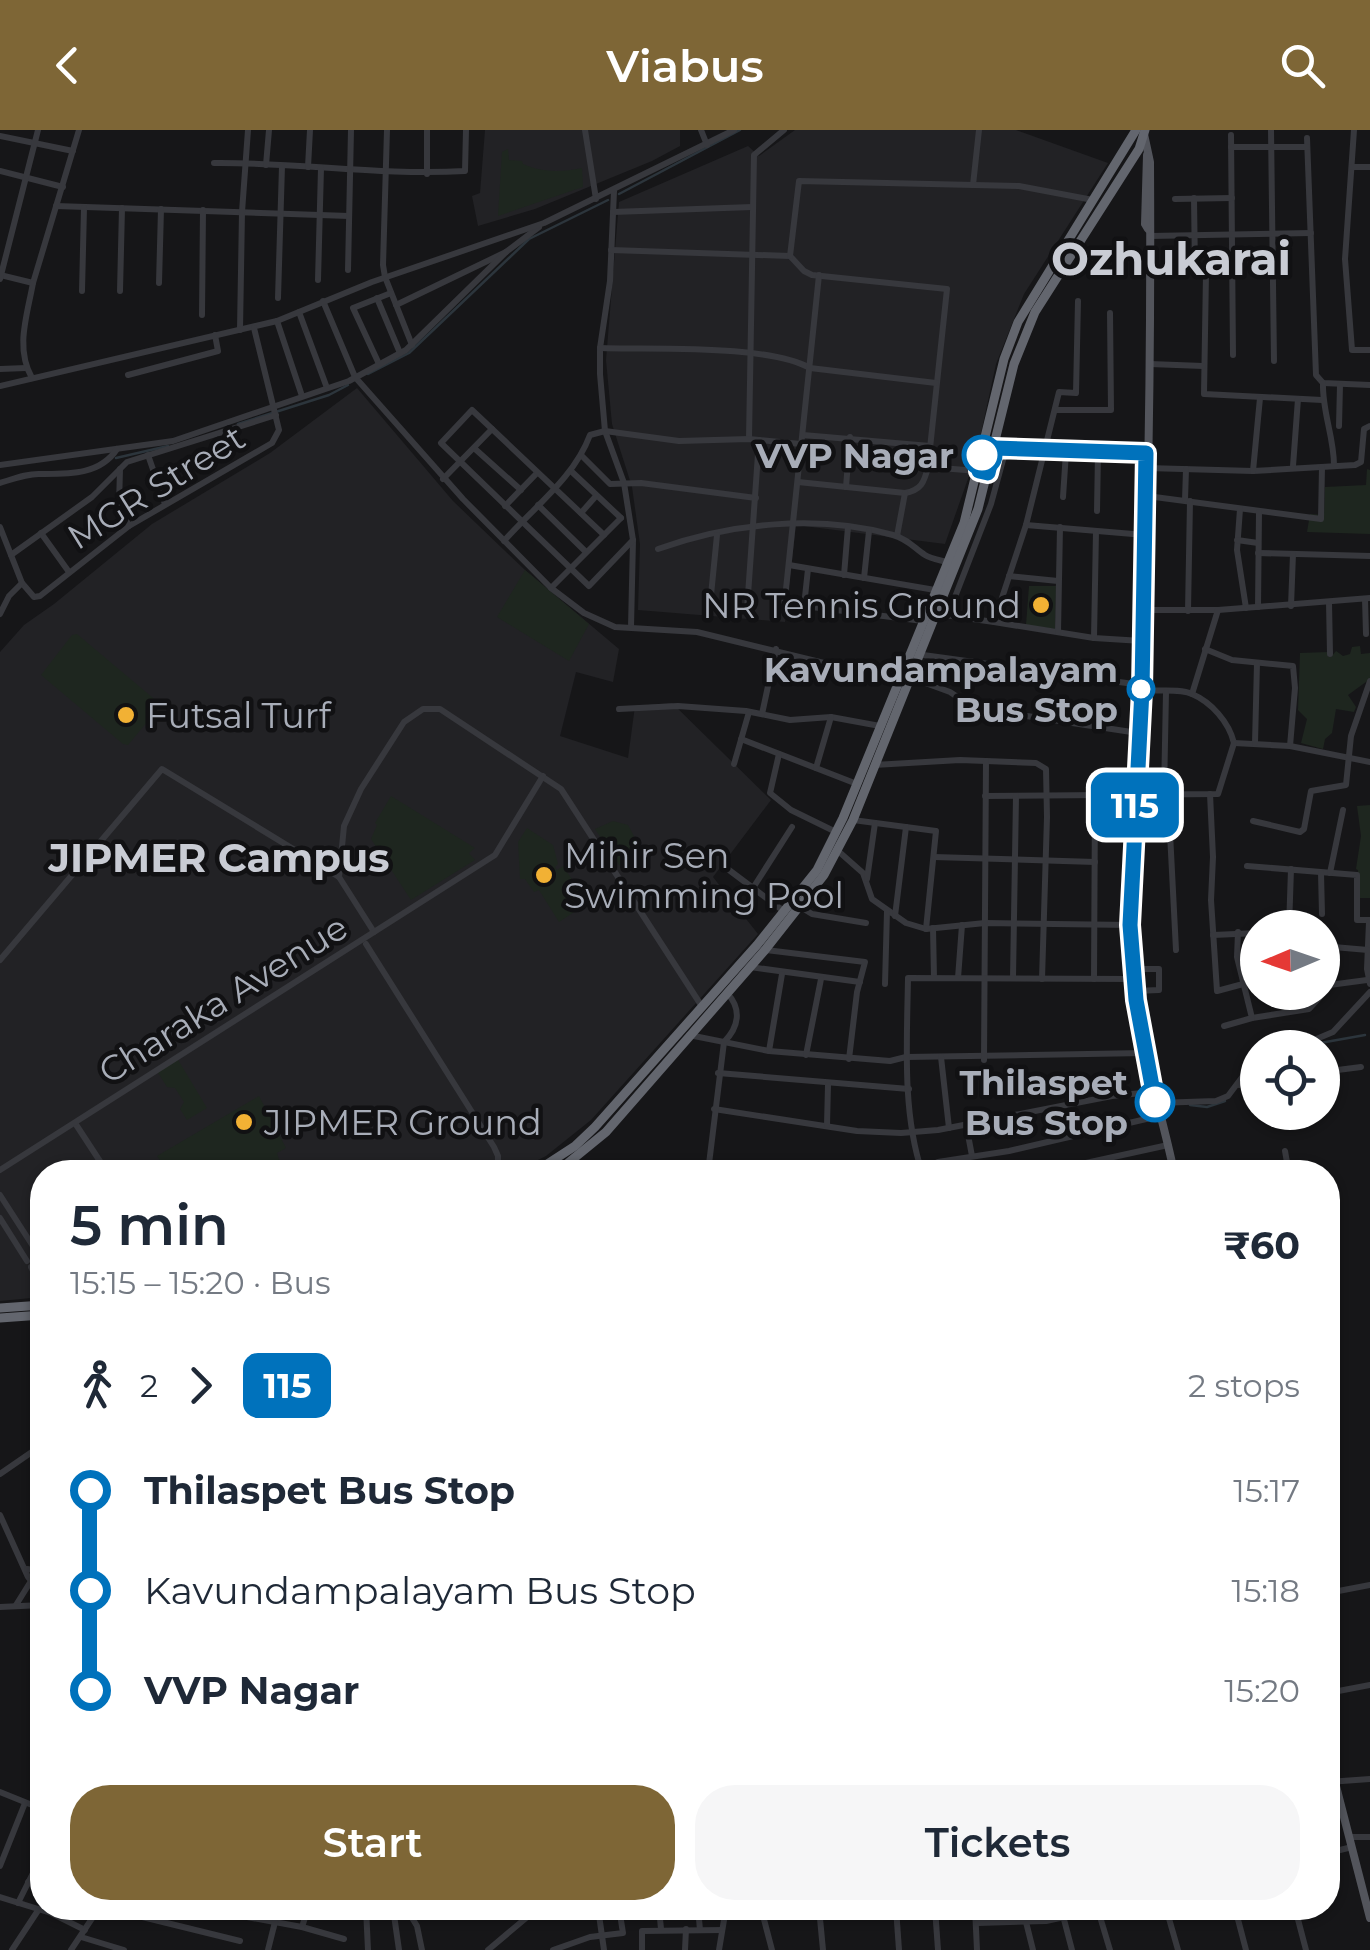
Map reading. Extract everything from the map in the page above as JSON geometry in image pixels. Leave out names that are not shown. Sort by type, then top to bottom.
[{"type":"highway","points":[[572,1160],[606,1132],[685,1032],[701,1005],[785,912],[797,905],[817,870],[978,509],[1004,359],[1018,322],[1140,131]]},
{"type":"highway","points":[[916,654],[922,621],[984,472],[1000,449],[1014,364],[1035,312],[1131,162],[1140,131]]},
{"type":"highway","points":[[553,1160],[595,1127],[750,968],[838,850],[853,820],[904,679]]},
{"type":"highway","points":[[0,1308],[30,1306]]},
{"type":"highway","points":[[0,1318],[30,1316]]},
{"type":"main road","points":[[1140,131],[1147,155],[1150,364],[1130,925],[1134,991],[1152,1092],[1171,1160]]},
{"type":"main road","points":[[1341,1803],[1370,1918]]},
{"type":"street","points":[[33,283],[0,276],[38,130]]},
{"type":"street","points":[[32,378],[22,346],[33,283],[80,130]]},
{"type":"street","points":[[240,330],[248,130]]},
{"type":"street","points":[[266,164],[269,130]]},
{"type":"street","points":[[308,167],[310,130]]},
{"type":"street","points":[[348,270],[351,130]]},
{"type":"street","points":[[387,130],[385,277],[412,345]]},
{"type":"street","points":[[427,174],[428,130]]},
{"type":"street","points":[[214,164],[349,167],[427,174],[465,172],[466,130]]},
{"type":"street","points":[[585,130],[596,199]]},
{"type":"street","points":[[701,130],[707,144]]},
{"type":"street","points":[[0,386],[277,321],[385,277],[544,223],[734,130]]},
{"type":"street","points":[[749,439],[754,155],[784,130]]},
{"type":"street","points":[[973,185],[979,130]]},
{"type":"street","points":[[1271,130],[1274,362]]},
{"type":"street","points":[[1354,130],[1345,259],[1352,350],[1370,350]]},
{"type":"street","points":[[1231,135],[1233,355]]},
{"type":"street","points":[[0,136],[73,150]]},
{"type":"street","points":[[1231,148],[1307,143],[1320,381],[1334,445],[1334,465]]},
{"type":"street","points":[[278,298],[282,166]]},
{"type":"street","points":[[1352,167],[1370,168]]},
{"type":"street","points":[[318,280],[321,168]]},
{"type":"street","points":[[0,170],[62,187]]},
{"type":"street","points":[[790,256],[798,181],[1020,186],[1095,200]]},
{"type":"street","points":[[614,191],[600,348],[605,431],[624,483],[633,540],[631,628]]},
{"type":"street","points":[[1194,198],[1195,270]]},
{"type":"street","points":[[1175,199],[1232,198]]},
{"type":"street","points":[[56,206],[349,216]]},
{"type":"street","points":[[82,291],[84,208]]},
{"type":"street","points":[[120,290],[122,208]]},
{"type":"street","points":[[613,212],[752,208]]},
{"type":"street","points":[[159,284],[161,209]]},
{"type":"street","points":[[202,315],[203,210]]},
{"type":"street","points":[[0,466],[173,441],[355,378],[412,345],[506,252],[544,223]]},
{"type":"street","points":[[1148,232],[1311,233]]},
{"type":"street","points":[[611,250],[790,256],[804,272],[946,289],[924,483],[904,494],[798,482]]},
{"type":"street","points":[[396,305],[506,252]]},
{"type":"street","points":[[1206,273],[1204,394],[1322,400]]},
{"type":"street","points":[[784,608],[819,275]]},
{"type":"street","points":[[380,364],[353,308],[391,292]]},
{"type":"street","points":[[376,298],[400,353]]},
{"type":"street","points":[[323,302],[355,378],[443,479],[552,588],[584,613],[615,627],[696,632],[943,688],[974,708],[1138,733]]},
{"type":"street","points":[[994,622],[1026,524],[1059,392],[1076,393],[1078,302]]},
{"type":"street","points":[[299,312],[327,388]]},
{"type":"street","points":[[1055,410],[1111,410],[1110,313]]},
{"type":"street","points":[[277,321],[302,396]]},
{"type":"street","name":"MGR Street","points":[[22,583],[34,597],[46,592],[129,526],[272,443],[279,430],[254,328]]},
{"type":"street","points":[[128,374],[218,352],[215,336]]},
{"type":"street","points":[[600,348],[750,352],[797,360],[810,368],[936,383]]},
{"type":"street","points":[[1150,364],[1203,366]]},
{"type":"street","points":[[0,369],[26,368]]},
{"type":"street","points":[[1320,381],[1370,385]]},
{"type":"street","points":[[1339,426],[1340,385]]},
{"type":"street","points":[[1253,471],[1260,398]]},
{"type":"street","points":[[1293,466],[1298,399]]},
{"type":"street","points":[[604,535],[472,410],[440,443],[589,586],[633,540]]},
{"type":"street","points":[[11,554],[100,490],[120,468],[148,454],[276,415]]},
{"type":"street","points":[[1146,468],[1253,471],[1359,464],[1364,452],[1364,429],[1370,426]]},
{"type":"street","points":[[443,479],[492,429]]},
{"type":"street","points":[[504,541],[570,471],[582,456],[590,434],[605,431],[680,441],[850,437],[930,446]]},
{"type":"street","points":[[846,487],[850,437]]},
{"type":"street","points":[[747,609],[759,440]]},
{"type":"street","points":[[0,483],[30,475],[79,474],[112,456],[117,448]]},
{"type":"street","points":[[474,448],[521,490]]},
{"type":"street","points":[[948,615],[986,518],[1000,449],[1146,453]]},
{"type":"street","points":[[1063,497],[1066,452]]},
{"type":"street","points":[[1097,511],[1098,453]]},
{"type":"street","points":[[148,454],[165,504]]},
{"type":"street","points":[[582,456],[610,484],[756,498]]},
{"type":"street","points":[[1146,496],[1321,518],[1322,466]]},
{"type":"street","points":[[928,467],[984,472]]},
{"type":"street","points":[[120,468],[118,505],[129,526]]},
{"type":"street","points":[[1186,469],[1188,612]]},
{"type":"street","points":[[570,471],[621,518],[630,520]]},
{"type":"street","points":[[505,506],[537,473]]},
{"type":"street","points":[[897,536],[904,494]]},
{"type":"street","points":[[581,513],[596,496]]},
{"type":"street","points":[[538,505],[586,552]]},
{"type":"street","points":[[1240,509],[1238,540],[1246,608]]},
{"type":"street","points":[[1258,607],[1259,512]]},
{"type":"street","points":[[552,588],[621,518]]},
{"type":"street","points":[[658,549],[794,522],[897,536],[916,545],[923,554],[947,562]]},
{"type":"street","points":[[1026,524],[1145,535]]},
{"type":"street","points":[[0,527],[22,583],[9,596],[0,614]]},
{"type":"street","points":[[844,575],[848,527]]},
{"type":"street","points":[[1058,632],[1060,528]]},
{"type":"street","points":[[864,578],[869,530]]},
{"type":"street","points":[[1094,638],[1096,530]]},
{"type":"street","points":[[41,533],[69,572]]},
{"type":"street","points":[[710,606],[717,535]]},
{"type":"street","points":[[1238,540],[1258,542]]},
{"type":"street","points":[[1258,553],[1370,556]]},
{"type":"street","points":[[1291,606],[1294,554]]},
{"type":"street","points":[[789,566],[935,590]]},
{"type":"street","points":[[808,569],[804,606],[922,621]]},
{"type":"street","points":[[1009,576],[1058,580]]},
{"type":"street","points":[[1143,610],[1188,612],[1368,598],[1366,634]]},
{"type":"street","points":[[1329,602],[1330,654]]},
{"type":"street","points":[[1192,694],[1218,610]]},
{"type":"street","points":[[985,796],[1220,792],[1234,743],[1226,723],[1215,710],[1192,694],[916,654],[937,614],[1094,638],[1142,641]]},
{"type":"street","points":[[762,714],[776,649]]},
{"type":"street","points":[[1205,649],[1232,660],[1294,669],[1290,746]]},
{"type":"street","points":[[1255,743],[1257,663]]},
{"type":"street","points":[[1253,821],[1300,832],[1312,791],[1346,785],[1353,725],[1370,682]]},
{"type":"street","points":[[1166,692],[1166,794],[1176,950]]},
{"type":"street","points":[[619,709],[678,706],[803,720],[831,717],[880,726]]},
{"type":"street","points":[[338,876],[342,834],[349,812],[404,722],[423,708],[440,708],[565,794],[701,1005]]},
{"type":"street","points":[[734,764],[749,712]]},
{"type":"street","points":[[816,768],[831,717]]},
{"type":"street","points":[[741,739],[857,784]]},
{"type":"street","points":[[1234,743],[1290,746],[1370,762]]},
{"type":"street","points":[[780,754],[770,793],[791,810],[836,832]]},
{"type":"street","points":[[984,1058],[986,761]]},
{"type":"street","points":[[874,765],[986,761],[1042,764],[1046,769],[1042,978]]},
{"type":"street","points":[[0,960],[162,769],[338,876],[374,932]]},
{"type":"street","name":"Charaka Avenue","points":[[0,1170],[495,854],[544,776]]},
{"type":"street","points":[[1210,794],[1217,991],[1240,986]]},
{"type":"street","points":[[1013,978],[1016,796]]},
{"type":"street","points":[[1094,796],[1094,979]]},
{"type":"street","points":[[1322,910],[1326,873],[1343,810]]},
{"type":"street","points":[[853,820],[936,831],[930,928],[934,978]]},
{"type":"street","points":[[866,885],[875,823]]},
{"type":"street","points":[[753,888],[792,827]]},
{"type":"street","points":[[895,916],[906,827]]},
{"type":"street","points":[[838,850],[863,873],[872,900],[895,916],[930,928],[1015,922],[1130,925]]},
{"type":"street","points":[[934,857],[1095,862]]},
{"type":"street","points":[[724,866],[785,912]]},
{"type":"street","points":[[1247,866],[1357,875],[1357,920],[1369,920],[1368,982],[1340,985]]},
{"type":"street","points":[[1291,910],[1295,870]]},
{"type":"street","points":[[797,905],[812,914],[866,922]]},
{"type":"street","points":[[885,984],[887,911]]},
{"type":"street","points":[[958,978],[962,925]]},
{"type":"street","points":[[1213,934],[1238,932],[1240,966]]},
{"type":"street","points":[[364,941],[494,1147],[498,1160]]},
{"type":"street","points":[[1340,948],[1368,950]]},
{"type":"street","points":[[765,950],[865,962],[849,1059]]},
{"type":"street","points":[[750,968],[860,982]]},
{"type":"street","points":[[918,1160],[906,1057],[908,978],[1094,979],[1159,969],[1160,990],[1134,991]]},
{"type":"street","points":[[769,1051],[782,974]]},
{"type":"street","points":[[806,1055],[821,979]]},
{"type":"street","points":[[1334,1030],[1370,992]]},
{"type":"street","points":[[709,1160],[724,1042],[738,1012],[736,1002],[727,993]]},
{"type":"street","points":[[1250,1010],[1252,1018]]},
{"type":"street","points":[[1224,1026],[1298,1010]]},
{"type":"street","points":[[685,1032],[769,1051],[890,1062],[906,1057],[1145,1053]]},
{"type":"street","points":[[941,1058],[949,1128]]},
{"type":"street","points":[[1340,1070],[1360,1067]]},
{"type":"street","points":[[718,1073],[909,1089]]},
{"type":"street","points":[[1155,1103],[1216,1101],[1228,1096],[1240,1082]]},
{"type":"street","points":[[827,1126],[828,1084]]},
{"type":"street","points":[[714,1109],[874,1132],[914,1133],[1152,1092]]},
{"type":"street","points":[[949,1160],[1159,1116]]},
{"type":"street","points":[[75,1122],[100,1160]]},
{"type":"street","points":[[966,1124],[972,1156]]},
{"type":"street","points":[[1099,1160],[1168,1145]]},
{"type":"street","points":[[1285,1152],[1286,1160]]},
{"type":"street","points":[[0,1196],[2,1212],[30,1266]]},
{"type":"street","points":[[2,1212],[30,1247]]},
{"type":"street","points":[[0,1474],[30,1453]]},
{"type":"street","points":[[0,1514],[30,1576]]},
{"type":"street","points":[[16,1606],[30,1584]]},
{"type":"street","points":[[1340,1591],[1370,1585]]},
{"type":"street","points":[[0,1607],[30,1605]]},
{"type":"street","points":[[1340,1690],[1370,1685]]},
{"type":"street","points":[[1340,1781],[1370,1779]]},
{"type":"street","points":[[0,1792],[30,1805]]},
{"type":"street","points":[[0,1866],[25,1803]]},
{"type":"street","points":[[1340,1847],[1370,1836]]},
{"type":"street","points":[[18,1903],[30,1878]]},
{"type":"street","points":[[1,1899],[30,1906]]},
{"type":"street","points":[[12,1950],[32,1920]]},
{"type":"street","points":[[58,1920],[124,1950]]},
{"type":"street","points":[[71,1950],[93,1920]]},
{"type":"street","points":[[148,1920],[240,1941]]},
{"type":"street","points":[[268,1920],[344,1939]]},
{"type":"street","points":[[302,1926],[304,1920]]},
{"type":"street","points":[[367,1920],[368,1950]]},
{"type":"street","points":[[395,1920],[399,1950]]},
{"type":"street","points":[[413,1920],[422,1950]]},
{"type":"street","points":[[488,1950],[524,1920]]},
{"type":"street","points":[[600,1920],[604,1950]]},
{"type":"street","points":[[553,1950],[603,1934],[623,1933],[621,1920]]},
{"type":"street","points":[[660,1920],[661,1929]]},
{"type":"street","points":[[699,1920],[700,1930]]},
{"type":"street","points":[[719,1950],[724,1920]]},
{"type":"street","points":[[764,1920],[772,1950]]},
{"type":"street","points":[[822,1920],[823,1950]]},
{"type":"street","points":[[897,1920],[898,1950]]},
{"type":"street","points":[[936,1920],[938,1950]]},
{"type":"street","points":[[977,1950],[976,1923],[1045,1920]]},
{"type":"street","points":[[1064,1920],[1072,1950]]},
{"type":"street","points":[[1104,1920],[1110,1950]]},
{"type":"street","points":[[1169,1920],[1178,1950]]},
{"type":"street","points":[[1238,1920],[1246,1950]]},
{"type":"street","points":[[1298,1920],[1306,1950]]},
{"type":"street","points":[[268,1950],[275,1922]]},
{"type":"street","points":[[1026,1922],[1033,1950]]},
{"type":"street","points":[[685,1950],[686,1929]]},
{"type":"street","points":[[642,1950],[642,1930],[722,1930]]},
{"type":"shaded area","points":[[485,130],[680,130],[680,146],[535,209],[478,226],[472,196],[480,193]]},
{"type":"shaded area","points":[[795,130],[1016,130],[1108,163],[1024,294],[996,364],[976,456],[945,544],[796,525],[785,622],[638,610],[640,544],[632,487],[612,424],[606,360],[619,202],[748,146],[759,156]]},
{"type":"shaded area","points":[[508,149],[509,160],[538,169],[582,168],[583,187],[498,216],[502,152]]},
{"type":"shaded area","points":[[357,388],[453,501],[525,570],[619,649],[613,682],[576,672],[560,736],[628,758],[635,706],[672,703],[771,800],[713,877],[758,934],[591,1120],[538,1160],[30,1160],[30,1298],[0,1301],[0,652],[24,625],[152,524],[270,453]]},
{"type":"shaded area","points":[[1367,469],[1370,534],[1307,532],[1310,514],[1324,515],[1325,487],[1366,485]]},
{"type":"shaded area","points":[[525,570],[589,624],[569,661],[497,617]]},
{"type":"shaded area","name":"NR Tennis Ground","points":[[1029,586],[1056,586],[1055,629],[1026,625]]},
{"type":"shaded area","points":[[77,634],[159,703],[128,745],[41,675],[72,635]]},
{"type":"shaded area","points":[[1360,646],[1361,654],[1370,653],[1370,679],[1348,695],[1356,707],[1354,712],[1336,709],[1332,733],[1325,739],[1323,749],[1301,743],[1307,719],[1298,710],[1300,653],[1328,652],[1331,657],[1336,651],[1343,656],[1350,654],[1352,647]]},
{"type":"shaded area","points":[[391,796],[475,848],[469,853],[475,860],[411,900],[371,839],[375,823]]},
{"type":"shaded area","points":[[1370,805],[1370,898],[1359,898],[1356,869],[1361,836],[1357,806]]},
{"type":"shaded area","points":[[613,821],[628,825],[636,840],[632,857],[620,866],[595,829]]},
{"type":"shaded area","name":"Mihir Sen Swimming Pool","points":[[527,828],[553,845],[558,864],[555,867],[557,870],[563,866],[588,903],[559,922],[539,890],[534,892],[525,879],[520,879],[518,842]]},
{"type":"shaded area","points":[[177,1058],[207,1108],[187,1120],[180,1109],[184,1102],[157,1071]]},
{"type":"shaded area","name":"JIPMER Ground","points":[[259,1096],[286,1148],[277,1153],[279,1160],[160,1160],[157,1156]]},
{"type":"waterway","points":[[619,194],[740,130]]},
{"type":"waterway","points":[[368,374],[409,353],[529,239],[608,200]]},
{"type":"waterway","points":[[238,424],[329,395],[348,385]]},
{"type":"waterway","points":[[116,458],[168,446]]},
{"type":"waterway","points":[[1340,1039],[1365,1035]]},
{"type":"waterway","points":[[1190,1105],[1207,1107],[1225,1101]]},
{"type":"bus line","name":"115","points":[[982,455],[979,471],[988,473],[994,448],[1146,453],[1142,690],[1130,925],[1136,1000],[1155,1102]]},
{"type":"place","name":"VVP Nagar","points":[[982,455]]},
{"type":"place","name":"NR Tennis Ground","points":[[1041,605]]},
{"type":"place","name":"Kavundampalayam Bus Stop","points":[[1141,689]]},
{"type":"place","name":"Futsal Turf","points":[[126,715]]},
{"type":"place","name":"Mihir Sen Swimming Pool","points":[[544,875]]},
{"type":"place","name":"Thilaspet Bus Stop","points":[[1155,1102]]},
{"type":"place","name":"JIPMER Ground","points":[[244,1122]]},
{"type":"district","name":"Ozhukarai","points":[[1171,258]]},
{"type":"district","name":"JIPMER Campus","points":[[219,857]]}]
